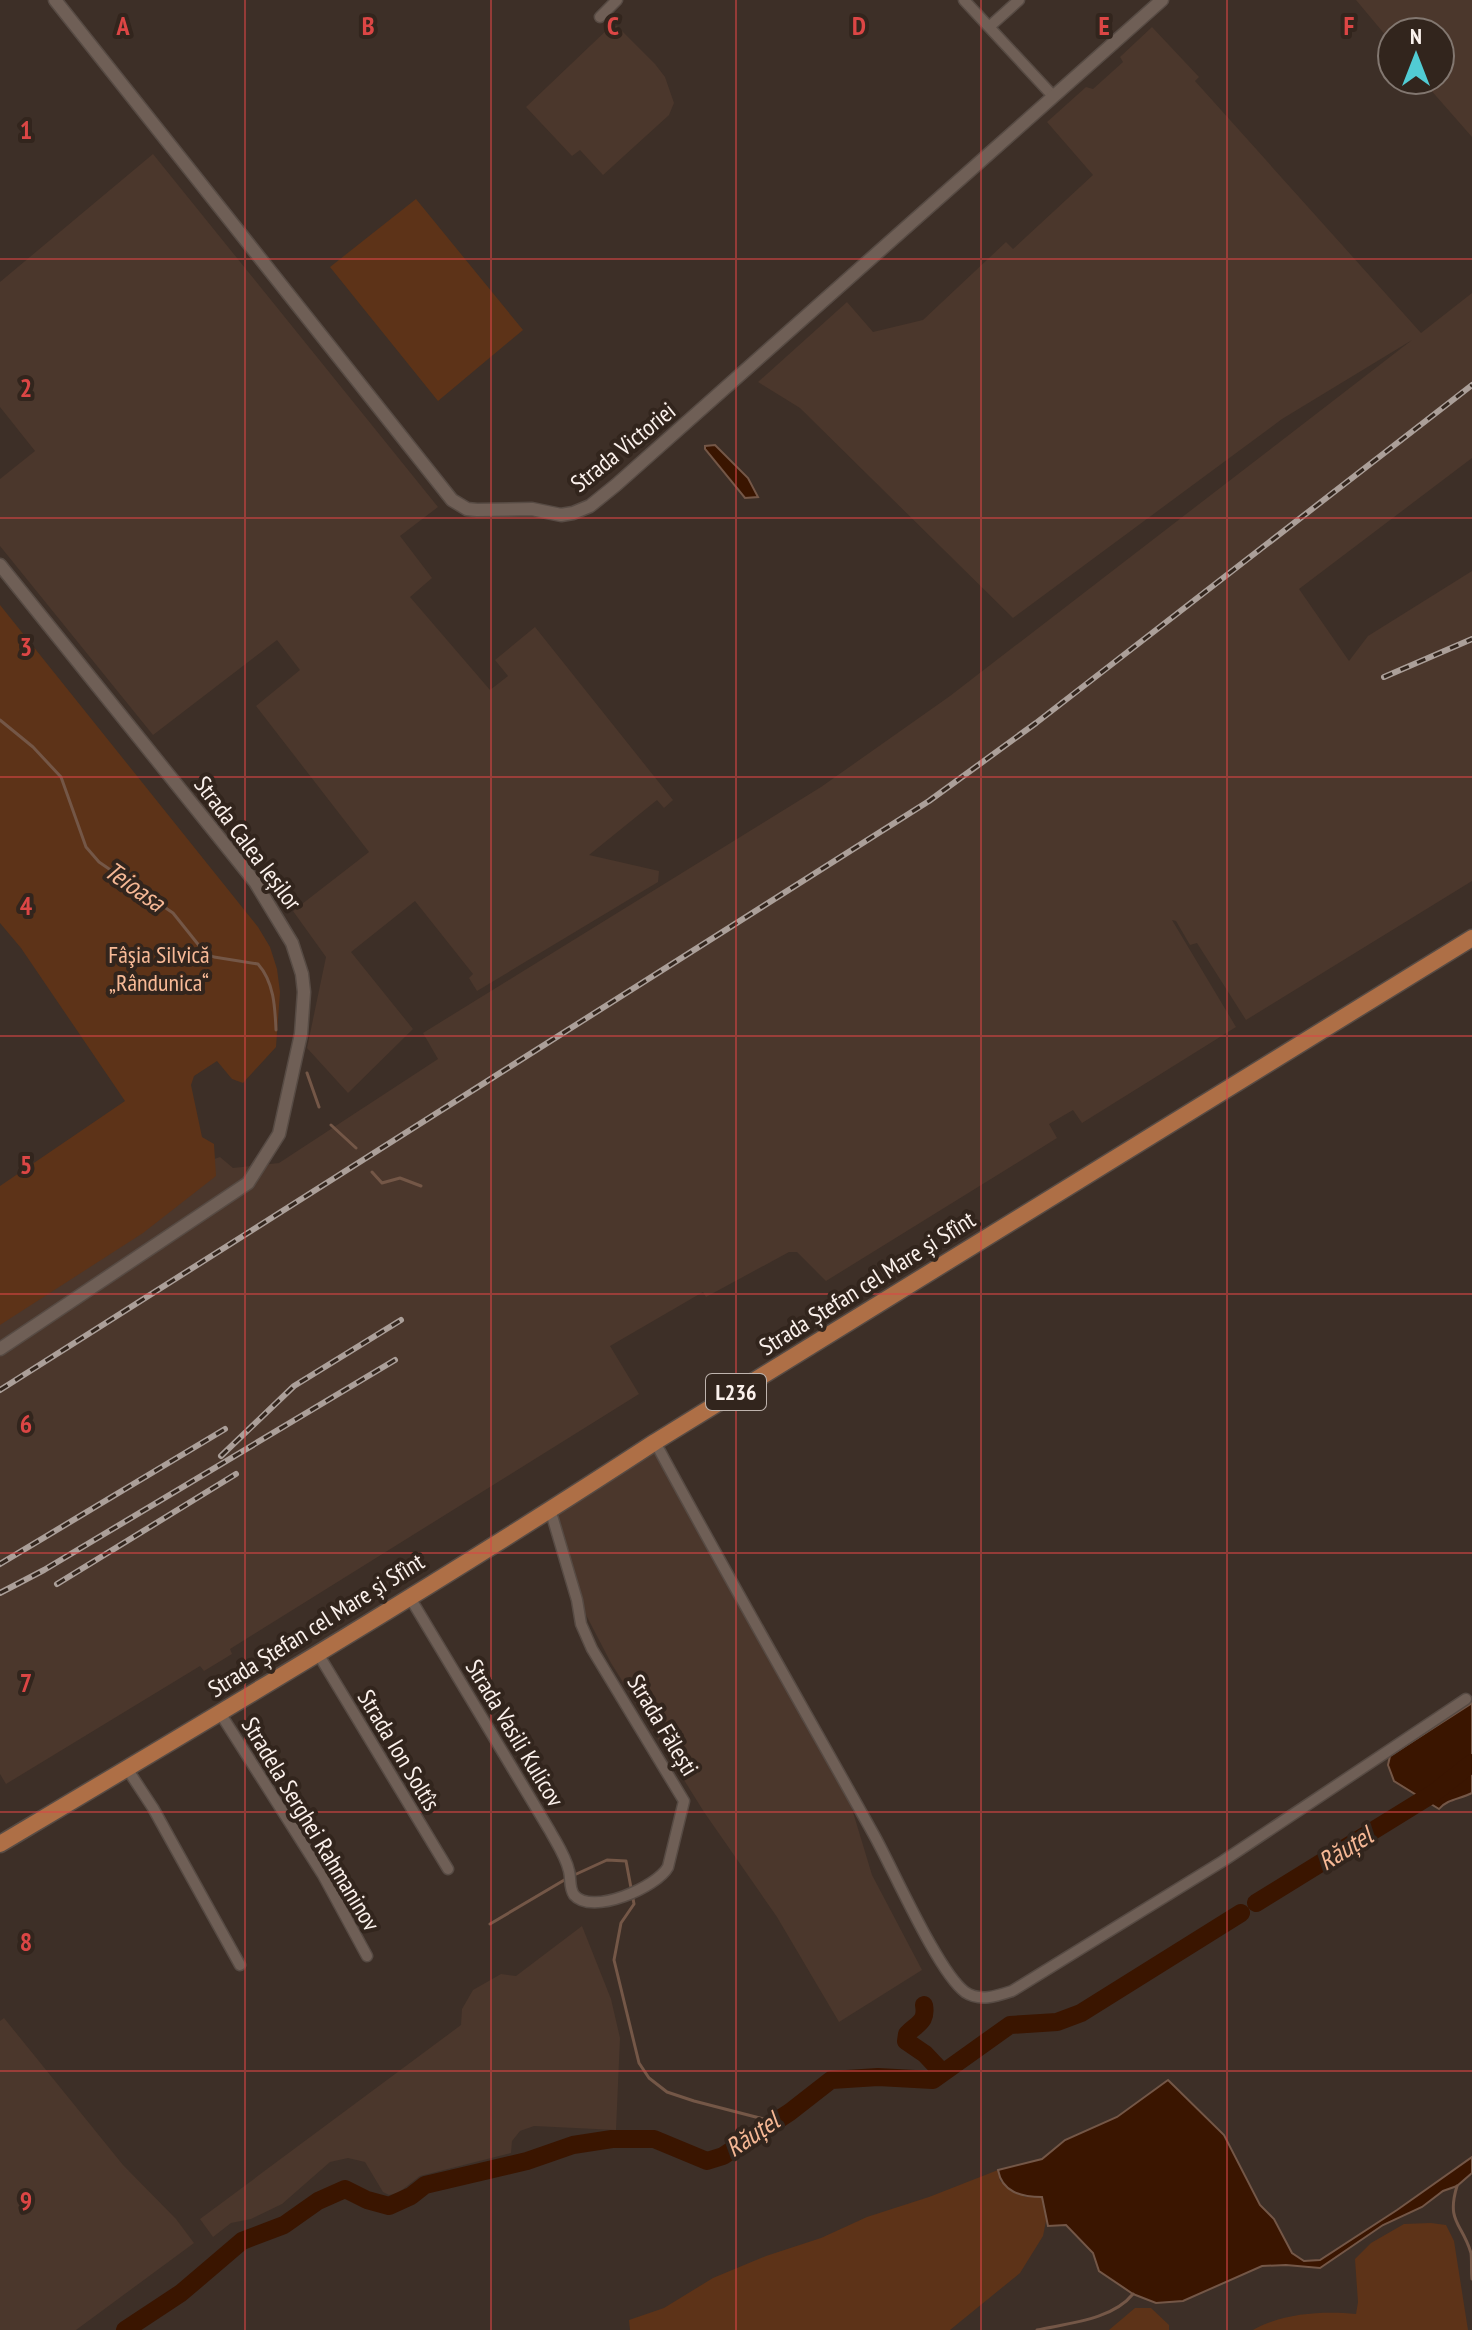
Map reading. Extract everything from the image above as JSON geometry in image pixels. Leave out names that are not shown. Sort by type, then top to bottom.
[{"type":"main road","name":"Strada Ștefan cel Mare și Sfînt","points":[[0,1844],[220,1713],[1472,938]]},
{"type":"street","name":"Strada Victoriei","points":[[55,0],[452,500],[467,509],[532,509],[561,515],[590,506],[789,334],[1162,0]]},
{"type":"street","points":[[600,17],[617,0]]},
{"type":"street","points":[[964,0],[1053,96]]},
{"type":"street","points":[[989,27],[1019,0]]},
{"type":"street","name":"Strada Calea Ieșilor","points":[[0,565],[255,882],[292,943],[304,992],[301,1034],[279,1134],[248,1183],[0,1349]]},
{"type":"street","points":[[655,1442],[935,1950],[950,1975],[965,1991],[978,1997],[995,1997],[1012,1991],[1223,1861],[1466,1699]]},
{"type":"street","name":"Strada Fălești","points":[[550,1509],[581,1624],[592,1649],[684,1801],[664,1874],[610,1901],[589,1903],[575,1896]]},
{"type":"street","name":"Strada Vasili Kulicov","points":[[409,1596],[550,1831],[569,1870],[575,1896]]},
{"type":"street","name":"Strada Ion Soltîs","points":[[317,1652],[448,1869]]},
{"type":"street","name":"Stradela Serghei Rahmaninov","points":[[220,1713],[329,1885],[367,1956]]},
{"type":"street","points":[[126,1767],[153,1808],[240,1965]]},
{"type":"shaded area","points":[[1356,0],[1472,0],[1472,137],[1436,96],[1456,96],[1456,16],[1376,16],[1376,24]]},
{"type":"shaded area","points":[[611,26],[617,26],[655,64],[665,77],[674,103],[669,115],[603,175],[580,150],[572,156],[526,107]]},
{"type":"shaded area","points":[[1152,27],[1199,77],[1195,81],[1421,333],[1472,293],[1472,458],[1299,589],[1349,661],[1368,636],[1472,571],[1472,881],[1246,1020],[1197,943],[1190,945],[1176,921],[1172,920],[1236,1027],[1082,1123],[1073,1110],[1049,1124],[1057,1138],[826,1281],[797,1252],[789,1252],[706,1297],[703,1292],[610,1346],[639,1394],[230,1649],[232,1654],[204,1671],[200,1666],[6,1784],[0,1774],[0,1297],[197,1165],[220,1157],[233,1168],[279,1163],[438,1059],[423,1033],[821,787],[950,696],[1412,340],[1282,419],[1013,618],[800,408],[758,382],[847,302],[873,332],[923,320],[1006,242],[1013,249],[1093,175],[1047,122],[1086,87],[1093,89],[1123,62],[1120,57]]},
{"type":"shaded area","points":[[153,154],[438,507],[400,536],[432,578],[410,597],[490,690],[508,676],[495,660],[535,627],[673,800],[664,808],[657,800],[589,855],[659,871],[658,882],[477,991],[469,978],[473,974],[415,901],[351,952],[413,1029],[348,1093],[307,1048],[326,957],[293,911],[369,852],[256,706],[300,670],[277,640],[153,735],[0,546],[0,479],[35,451],[0,407],[0,282]]},
{"type":"shaded area","points":[[715,445],[748,478],[758,497],[745,498],[705,449],[705,446]]},
{"type":"shaded area","points":[[655,1442],[843,1779],[872,1875],[922,1970],[839,2022],[777,1917],[704,1812],[611,1663],[585,1613],[550,1509]]},
{"type":"shaded area","points":[[1472,1703],[1472,1793],[1439,1809],[1394,1781],[1388,1765],[1390,1756]]},
{"type":"shaded area","points":[[582,1926],[611,1999],[620,2038],[616,2130],[534,2126],[520,2131],[512,2141],[511,2153],[420,2176],[398,2193],[389,2195],[383,2192],[365,2162],[348,2158],[330,2162],[282,2204],[251,2219],[231,2223],[213,2237],[200,2219],[461,2025],[462,2009],[473,1990],[501,1974],[516,1976]]},
{"type":"shaded area","points":[[4,2018],[123,2165],[176,2219],[194,2243],[76,2330],[0,2330],[0,2021]]},
{"type":"shaded area","points":[[1168,2080],[1224,2135],[1260,2205],[1274,2219],[1292,2253],[1304,2261],[1320,2260],[1472,2157],[1472,2173],[1422,2207],[1383,2225],[1320,2268],[1262,2266],[1183,2301],[1156,2303],[1133,2294],[1099,2271],[1093,2253],[1066,2225],[1048,2226],[1042,2197],[1014,2192],[1004,2184],[998,2170],[1042,2159],[1065,2140],[1117,2117]]},
{"type":"green space","points":[[416,199],[523,330],[438,401],[330,267]]},
{"type":"green space","name":"Fâşia Silvică „Rândunica“","points":[[0,605],[258,927],[270,947],[280,992],[276,1047],[243,1083],[232,1079],[217,1061],[194,1076],[191,1085],[202,1137],[214,1144],[216,1176],[143,1233],[0,1325],[0,1186],[125,1101],[21,948],[0,923]]},
{"type":"green space","points":[[998,2170],[1000,2181],[1025,2197],[1042,2197],[1046,2221],[1043,2236],[1020,2273],[950,2330],[630,2330],[629,2320],[664,2308],[713,2278],[821,2238],[867,2217]]},
{"type":"green space","points":[[1404,2224],[1446,2225],[1454,2241],[1468,2330],[1253,2330],[1303,2314],[1356,2314],[1355,2259],[1371,2243]]},
{"type":"green space","points":[[1135,2308],[1151,2308],[1169,2325],[1169,2330],[1109,2330]]},
{"type":"waterway","name":"Teioasa","points":[[0,720],[33,747],[61,777],[86,847],[99,862],[173,913],[205,953],[258,964],[270,987],[276,1030]]},
{"type":"waterway","points":[[307,1073],[319,1107]]},
{"type":"waterway","points":[[331,1125],[356,1148]]},
{"type":"waterway","points":[[372,1172],[382,1183],[400,1178],[421,1186]]},
{"type":"waterway","name":"Răuțel","points":[[1256,1903],[1434,1793],[1472,1763]]},
{"type":"waterway","points":[[572,1876],[607,1860],[626,1861],[634,1904],[621,1923],[614,1960],[639,2063],[649,2078],[667,2092],[775,2122]]},
{"type":"waterway","points":[[490,1924],[566,1879]]},
{"type":"waterway","name":"Răuțel","points":[[125,2330],[181,2293],[242,2241],[284,2225],[318,2201],[345,2189],[389,2206],[411,2196],[425,2185],[527,2161],[573,2145],[612,2139],[654,2139],[707,2161],[723,2156],[790,2112],[831,2080],[878,2077],[933,2080],[1010,2025],[1057,2022],[1081,2013],[1241,1913]]},
{"type":"waterway","name":"Teioasa","points":[[924,2005],[923,2019],[907,2034],[906,2041],[925,2054],[942,2072]]},
{"type":"waterway","points":[[1457,2186],[1454,2215],[1471,2253],[1472,2279]]},
{"type":"waterway","points":[[1037,2330],[1102,2315],[1114,2310],[1133,2294]]},
{"type":"railway","points":[[0,1390],[929,801],[1036,723],[1472,385]]},
{"type":"railway","points":[[1384,677],[1472,639]]},
{"type":"railway","points":[[221,1456],[294,1386],[401,1320]]},
{"type":"railway","points":[[0,1593],[44,1570],[395,1360]]},
{"type":"railway","points":[[0,1564],[225,1429]]},
{"type":"railway","points":[[57,1584],[236,1474]]}]
